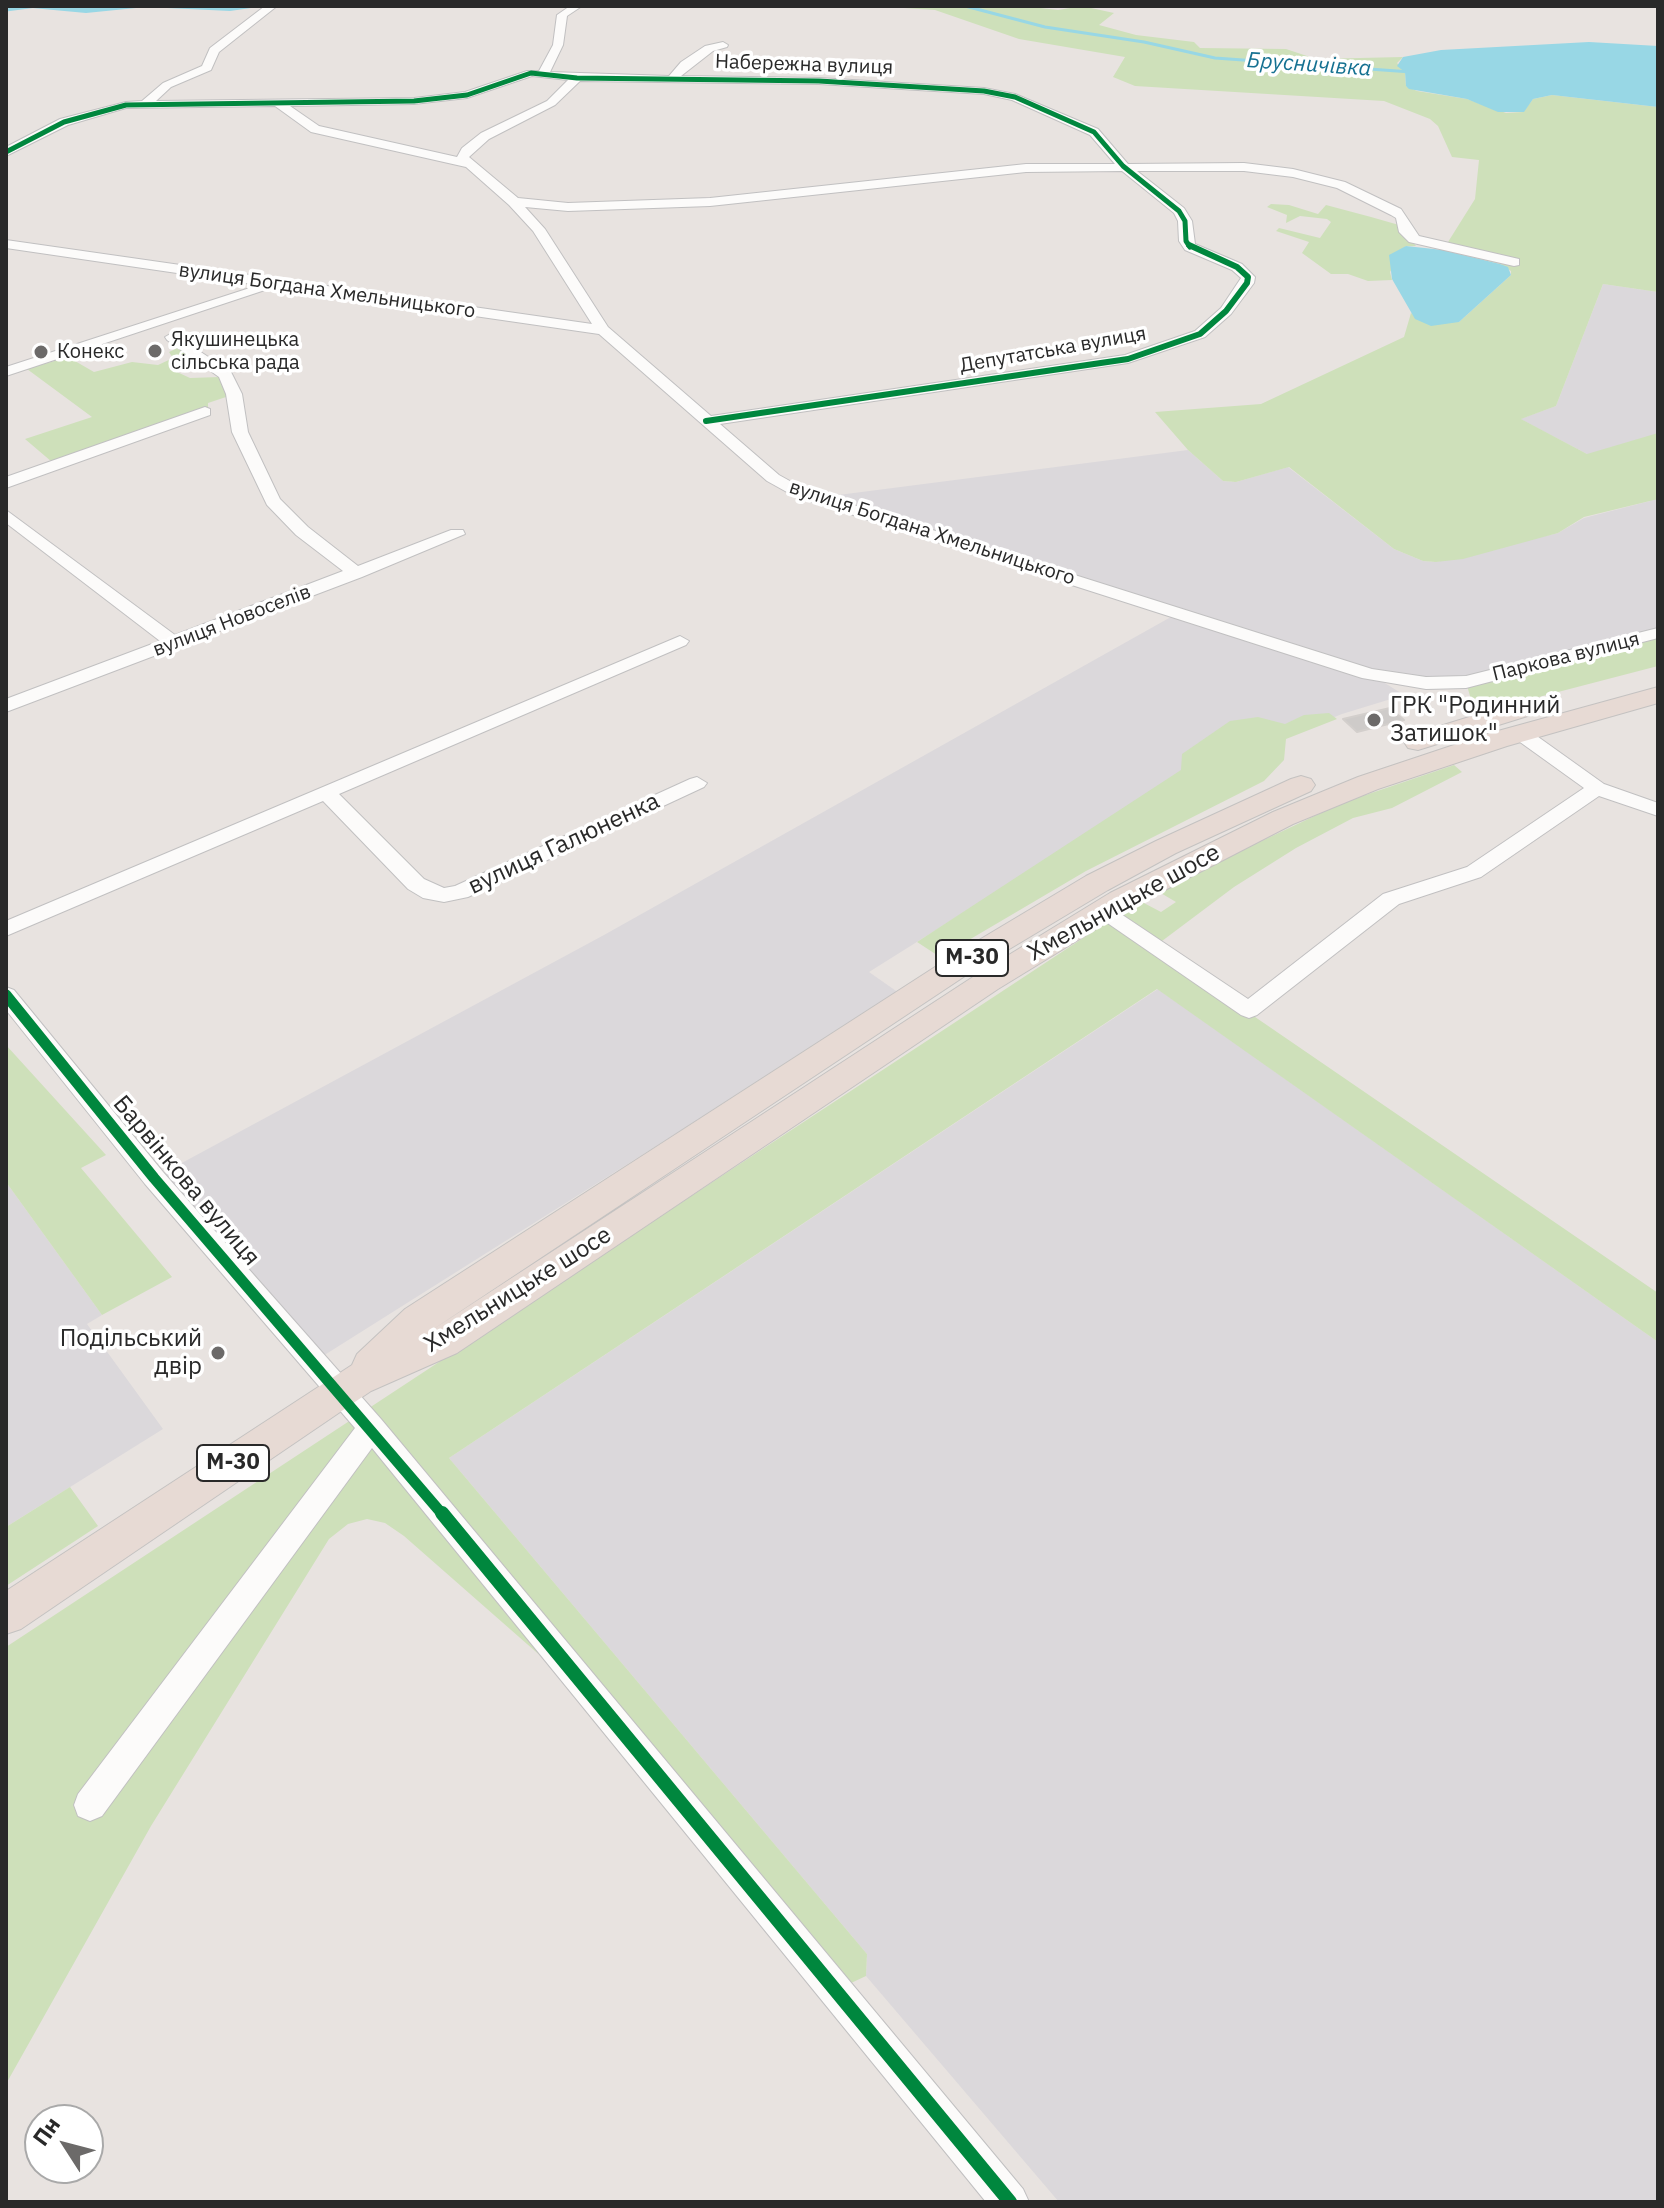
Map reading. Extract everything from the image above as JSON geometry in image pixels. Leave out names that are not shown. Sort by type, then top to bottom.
[{"type":"highway","name":"Хмельницьке шосе","points":[[348,1385],[444,1342],[987,982],[1101,911],[1189,863],[1318,803],[1509,724],[1658,672]]},
{"type":"highway","name":"Хмельницьке шосе","points":[[348,1385],[418,1319],[960,965],[1076,895],[1166,847],[1260,802],[1366,761],[1509,724],[1658,695]]},
{"type":"highway","name":"М-30","points":[[6,1615],[348,1385]]},
{"type":"street","points":[[6,152],[73,118],[147,103],[172,82],[207,68],[214,50],[272,6]]},
{"type":"street","points":[[543,74],[558,45],[562,15],[577,6]]},
{"type":"street","points":[[672,79],[685,64],[709,48],[723,45]]},
{"type":"street","name":"Набережна вулиця","points":[[147,103],[401,102],[459,96],[519,75],[543,74],[577,78],[819,81],[984,91],[1028,102],[1094,132],[1123,166]]},
{"type":"street","points":[[466,163],[463,154],[485,136],[551,103],[577,78]]},
{"type":"street","points":[[279,104],[304,125],[315,129],[466,163],[514,202],[538,229],[603,330]]},
{"type":"street","name":"Депутатська вулиця","points":[[706,421],[1108,363],[1167,347],[1200,334],[1226,311],[1247,283],[1248,277],[1242,270],[1190,247],[1186,241],[1185,221],[1179,211],[1123,166]]},
{"type":"street","points":[[514,202],[568,207],[710,202],[960,173],[1044,167],[1244,167],[1327,180],[1396,212],[1402,217],[1408,236],[1414,239],[1514,262]]},
{"type":"street","points":[[538,229],[568,207]]},
{"type":"street","name":"вулиця Богдана Хмельницького","points":[[6,244],[603,330],[773,478],[807,495],[1369,674],[1426,683]]},
{"type":"street","points":[[6,372],[274,284]]},
{"type":"street","points":[[172,337],[226,375],[234,394],[243,440],[273,501],[302,531],[356,573]]},
{"type":"street","points":[[6,483],[205,412]]},
{"type":"street","points":[[6,515],[174,643]]},
{"type":"street","name":"вулиця Новоселів","points":[[6,706],[457,534]]},
{"type":"street","name":"Паркова вулиця","points":[[1426,683],[1466,682],[1658,633]]},
{"type":"street","points":[[6,929],[680,641]]},
{"type":"street","points":[[1509,724],[1597,788],[1658,810]]},
{"type":"street","name":"вулиця Галюненка","points":[[325,792],[416,884],[431,893],[444,895],[460,892],[697,783]]},
{"type":"street","points":[[1101,911],[1249,1010],[1391,899],[1474,872],[1597,788]]},
{"type":"street","name":"Барвінкова вулиця","points":[[6,995],[154,1178],[348,1385],[371,1427],[1010,2202]]},
{"type":"street","points":[[90,1805],[371,1427]]},
{"type":"shaded area","points":[[1603,284],[1658,292],[1658,633],[1466,682],[1372,675],[1404,695],[1342,714],[1284,737],[1261,726],[869,972],[899,993],[315,1361],[154,1178],[604,935],[1178,613],[815,498],[1188,450],[1223,481],[1236,482],[1288,467],[1394,549],[1423,561],[1436,562],[1558,533],[1584,518],[1650,501],[1587,454],[1520,419],[1556,406]]},
{"type":"shaded area","points":[[1158,989],[1658,1342],[1658,2202],[1059,2202],[866,1976],[867,1954],[449,1458]]},
{"type":"shaded area","points":[[6,1182],[102,1315],[87,1324],[163,1429],[6,1527]]},
{"type":"green space","points":[[873,6],[1023,6],[1058,10],[1082,6],[1114,13],[1099,25],[1136,35],[1194,42],[1200,48],[1286,49],[1316,59],[1403,57],[1397,63],[1405,72],[1406,86],[1417,91],[1467,99],[1506,113],[1523,112],[1533,99],[1552,95],[1658,107],[1658,292],[1603,284],[1556,406],[1521,419],[1587,454],[1658,433],[1658,499],[1584,517],[1558,533],[1463,559],[1436,562],[1423,561],[1394,549],[1289,467],[1236,482],[1223,481],[1188,450],[1155,412],[1261,404],[1404,337],[1411,313],[1418,318],[1459,322],[1511,275],[1511,271],[1500,264],[1443,250],[1475,199],[1479,160],[1452,157],[1438,126],[1430,119],[1384,101],[1135,86],[1113,77],[1125,57],[1019,39],[935,10]]},
{"type":"green space","points":[[1271,204],[1289,205],[1318,214],[1326,205],[1399,225],[1416,246],[1406,246],[1390,272],[1392,280],[1368,281],[1348,274],[1331,274],[1302,253],[1309,242],[1276,231],[1279,228],[1320,238],[1331,222],[1300,216],[1286,223],[1287,215],[1267,207]]},
{"type":"green space","points":[[180,347],[199,361],[177,368],[177,372],[190,378],[220,377],[229,396],[208,403],[208,408],[52,462],[25,439],[92,417],[27,369],[68,357],[94,372],[132,362],[158,365],[173,358],[169,352]]},
{"type":"green space","points":[[1658,633],[1658,666],[1485,711],[1472,703],[1466,682]]},
{"type":"green space","points":[[1329,713],[1337,719],[1286,739],[1284,760],[1264,781],[1086,871],[940,957],[917,942],[1181,770],[1182,754],[1230,721],[1258,717],[1285,724],[1304,715]]},
{"type":"green space","points":[[1454,765],[1462,772],[1392,808],[1353,818],[1296,848],[1234,887],[1158,944],[1116,916],[1142,902],[1161,912],[1176,902],[1159,892],[1194,873],[1342,803]]},
{"type":"green space","points":[[1112,919],[1658,1293],[1658,1342],[1157,989],[449,1458],[867,1954],[866,1976],[836,1990],[609,1716],[404,1536],[385,1523],[367,1519],[348,1524],[329,1539],[151,1826],[6,2084],[6,1647]]},
{"type":"green space","points":[[6,1045],[106,1155],[81,1168],[172,1277],[102,1315],[6,1182]]},
{"type":"green space","points":[[70,1487],[98,1526],[6,1586],[6,1527]]},
{"type":"water","points":[[36,6],[265,6],[230,11],[146,7],[86,13],[32,8]]},
{"type":"water","points":[[1589,42],[1658,46],[1658,107],[1552,95],[1533,99],[1524,112],[1498,112],[1467,99],[1409,89],[1405,72],[1397,66],[1403,57],[1441,50]]},
{"type":"water","points":[[1406,246],[1443,250],[1500,264],[1508,267],[1511,275],[1459,322],[1431,326],[1415,319],[1392,279],[1389,255]]},
{"type":"building","name":"ГРК \"Родинний Затишок\"","points":[[1390,708],[1404,720],[1357,732],[1343,719]]},
{"type":"waterway","name":"Брусничівка","points":[[6,10],[37,6]]},
{"type":"waterway","name":"Брусничівка","points":[[965,6],[1045,27],[1144,42],[1215,58],[1411,72]]},
{"type":"cycle path","points":[[6,152],[64,122],[126,105],[414,101],[467,95],[531,73],[577,78],[819,81],[984,91],[1015,97],[1094,132],[1123,166],[1179,211],[1185,221],[1186,241],[1190,247],[1237,267],[1248,277],[1247,283],[1226,311],[1200,334],[1128,359],[706,421]]},
{"type":"cycle path","points":[[6,995],[154,1178],[371,1427],[1010,2202]]},
{"type":"place","name":"Якушинецька сільська рада","points":[[155,351]]},
{"type":"place","name":"Конекс","points":[[41,352]]},
{"type":"place","name":"ГРК \"Родинний Затишок\"","points":[[1374,720]]},
{"type":"place","name":"Подільський двір","points":[[218,1353]]}]
